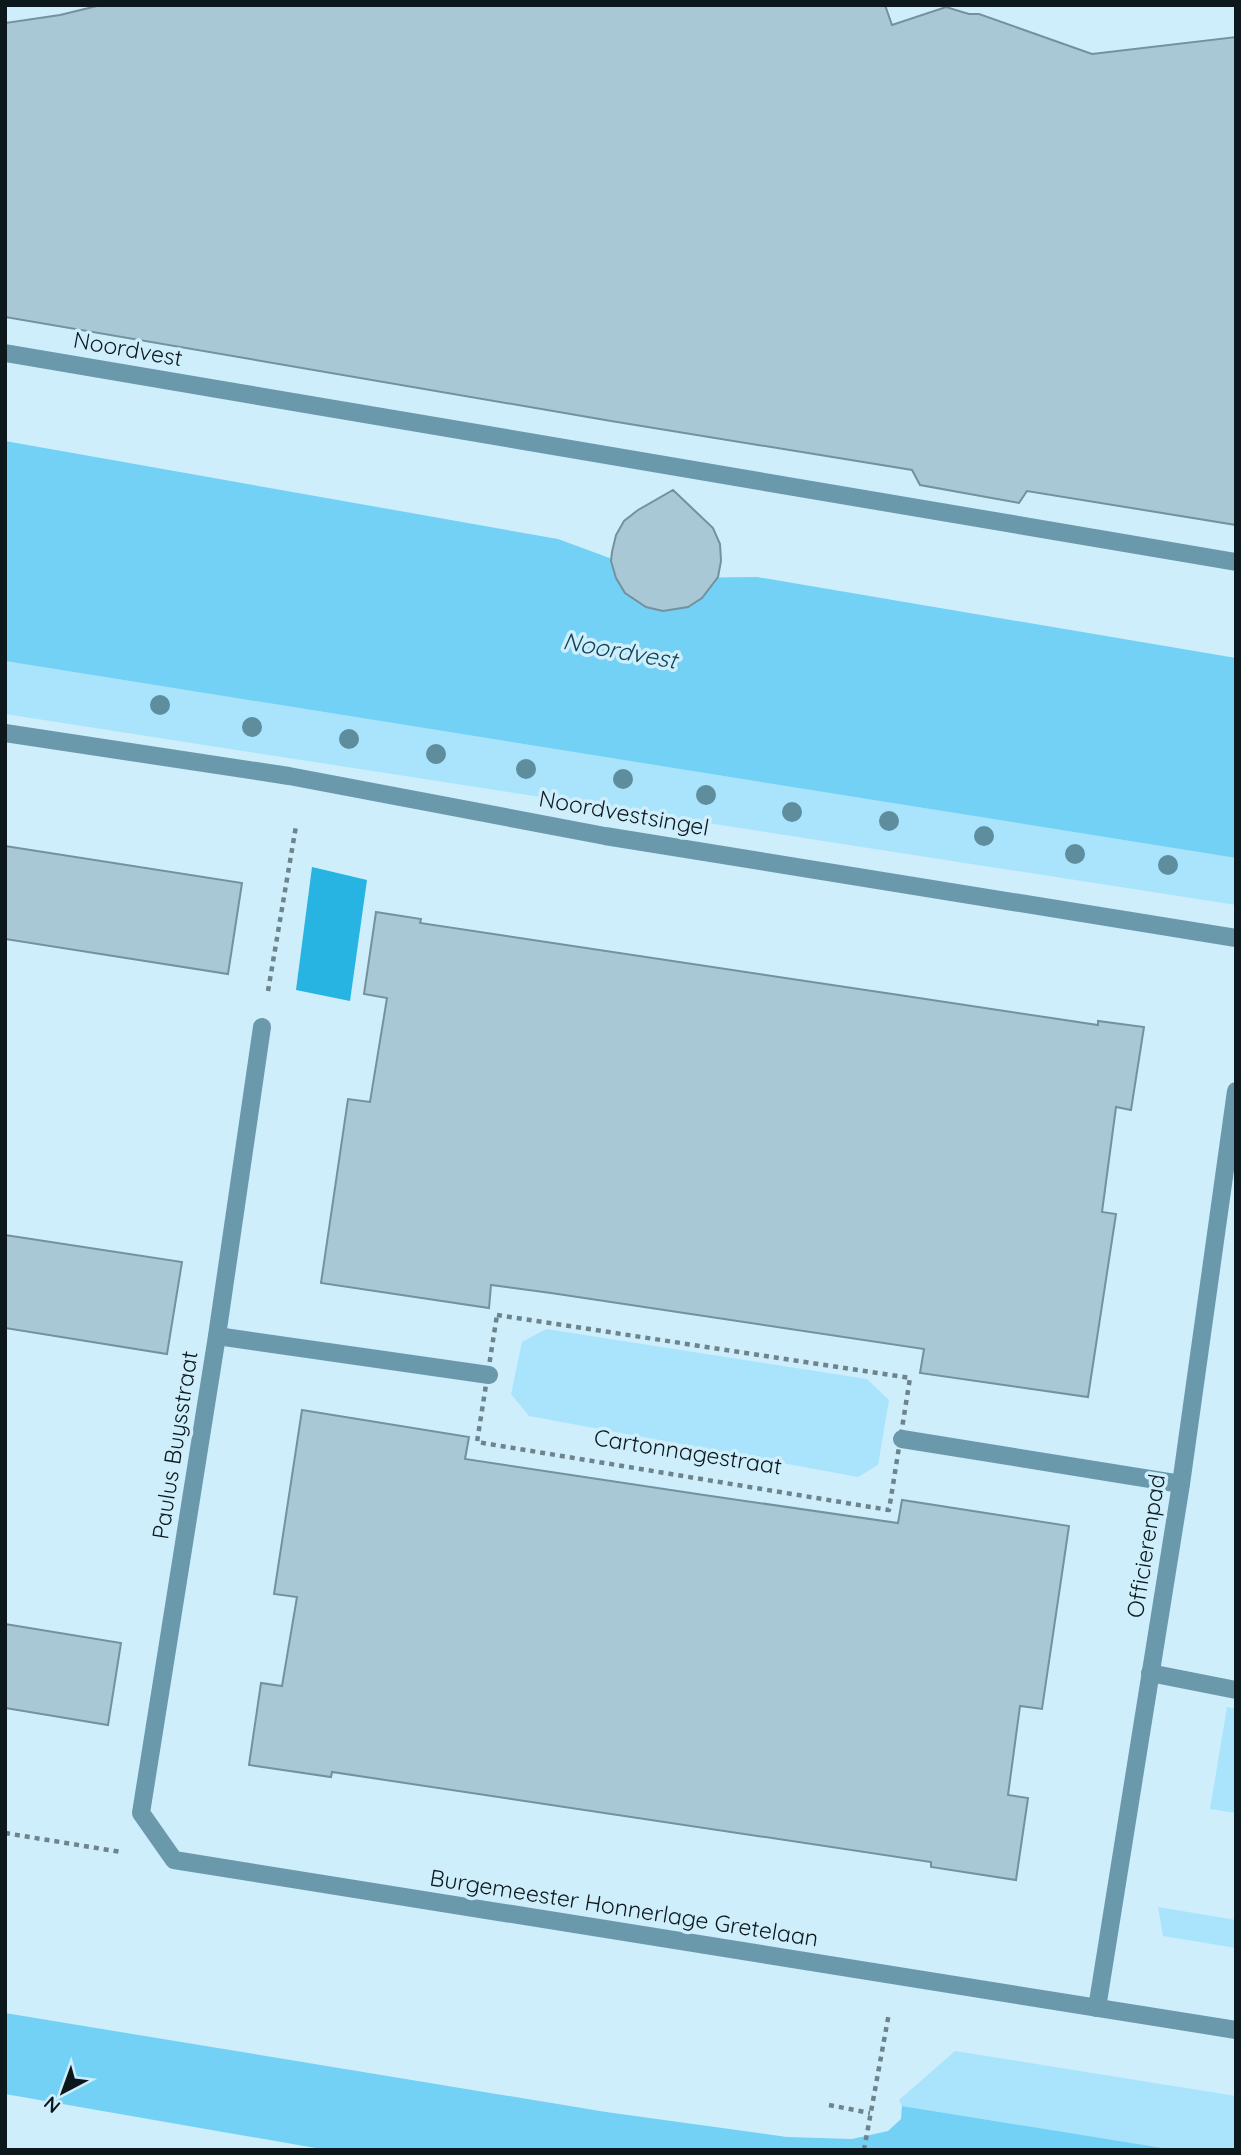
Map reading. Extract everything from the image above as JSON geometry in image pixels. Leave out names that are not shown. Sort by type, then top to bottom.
[{"type":"street","name":"Noordvest","points":[[5,353],[1236,562]]},
{"type":"street","name":"Noordvestsingel","points":[[5,733],[289,776],[605,836],[1236,938]]},
{"type":"street","name":"Paulus Buysstraat","points":[[174,1860],[141,1813],[218,1336],[262,1027]]},
{"type":"street","name":"Officierenpad","points":[[1097,2008],[1181,1483],[1236,1091]]},
{"type":"street","points":[[218,1336],[489,1375]]},
{"type":"street","points":[[902,1439],[1181,1483]]},
{"type":"street","points":[[1150,1673],[1236,1690]]},
{"type":"street","name":"Burgemeester Honnerlage Gretelaan","points":[[174,1860],[1236,2030]]},
{"type":"path","points":[[262,1027],[296,826]]},
{"type":"path","name":"Cartonnagestraat","points":[[497,1315],[910,1378],[902,1439],[889,1510],[477,1443],[497,1315]]},
{"type":"path","points":[[5,1833],[174,1860]]},
{"type":"path","points":[[864,2150],[896,1976]]},
{"type":"path","points":[[829,2105],[870,2113]]},
{"type":"shaded area","points":[[5,661],[1236,858],[1236,905],[5,714]]},
{"type":"shaded area","points":[[312,867],[367,880],[350,1001],[296,990]]},
{"type":"shaded area","points":[[546,1329],[867,1379],[889,1400],[878,1465],[858,1477],[529,1416],[511,1394],[522,1342]]},
{"type":"shaded area","points":[[1227,1707],[1236,1709],[1236,1813],[1210,1809]]},
{"type":"shaded area","points":[[1158,1907],[1236,1920],[1236,1948],[1163,1936]]},
{"type":"shaded area","points":[[955,2051],[1236,2096],[1236,2150],[1175,2150],[902,2106],[899,2100]]},
{"type":"water","points":[[5,441],[558,539],[664,578],[757,577],[1236,658],[1236,858],[5,661]]},
{"type":"water","points":[[5,2013],[606,2112],[787,2137],[852,2139],[888,2131],[901,2119],[902,2106],[1175,2150],[327,2150],[5,2094]]},
{"type":"building","points":[[101,5],[885,5],[892,25],[946,7],[979,14],[1092,54],[1236,37],[1236,525],[1027,491],[1019,503],[920,485],[912,470],[5,317],[5,23],[60,15]]},
{"type":"building","points":[[673,490],[713,528],[720,544],[721,561],[718,577],[702,598],[688,607],[663,611],[646,607],[625,593],[616,578],[611,561],[616,535],[624,521]]},
{"type":"building","points":[[5,846],[242,883],[228,974],[5,939]]},
{"type":"building","points":[[376,912],[421,919],[420,923],[1098,1025],[1098,1021],[1144,1027],[1131,1110],[1116,1107],[1102,1212],[1116,1214],[1088,1397],[920,1373],[924,1349],[551,1293],[491,1285],[489,1308],[321,1283],[348,1099],[370,1102],[387,998],[364,994]]},
{"type":"building","points":[[5,1235],[182,1262],[167,1354],[5,1328]]},
{"type":"building","points":[[302,1410],[469,1437],[465,1459],[898,1523],[902,1500],[1069,1526],[1042,1709],[1020,1706],[1008,1795],[1028,1798],[1016,1880],[931,1867],[931,1862],[332,1772],[331,1777],[249,1765],[261,1683],[282,1686],[297,1597],[274,1594]]},
{"type":"building","points":[[5,1624],[121,1643],[108,1725],[5,1708]]}]
